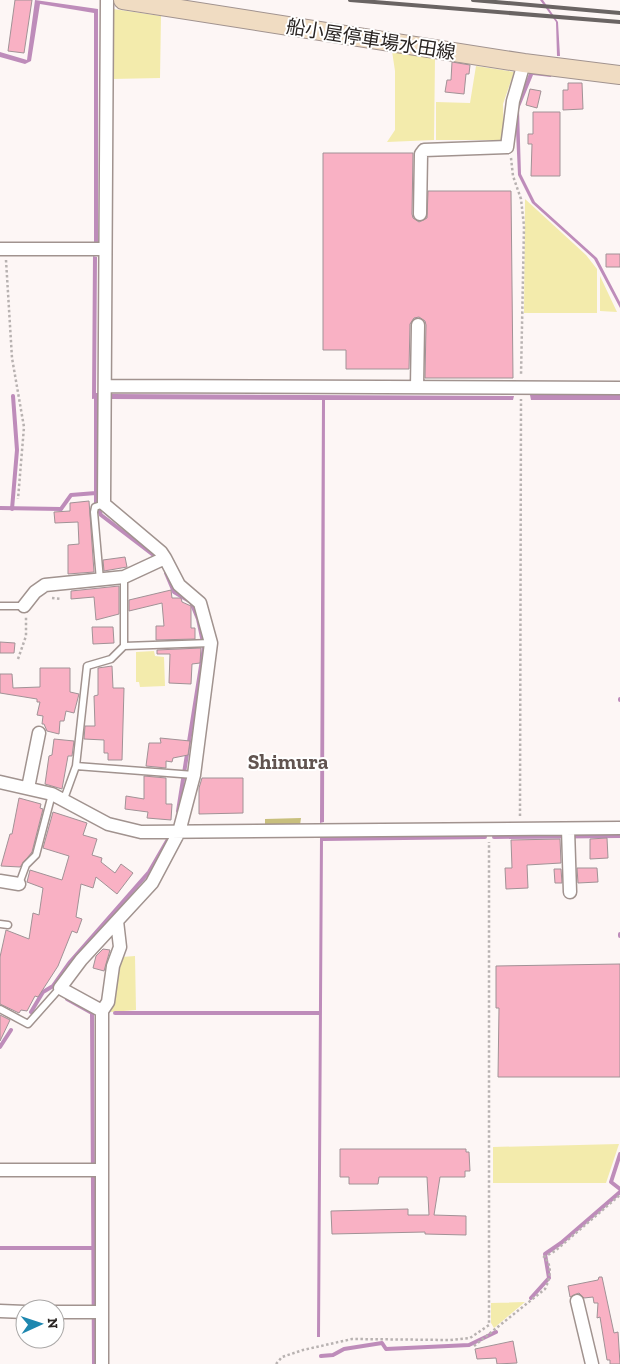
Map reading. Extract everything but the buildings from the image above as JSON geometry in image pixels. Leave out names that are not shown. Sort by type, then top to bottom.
[{"type":"main road","name":"船小屋停車場水田線","points":[[123,0],[524,63],[620,75]]},
{"type":"street","points":[[102,1011],[60,988],[81,960],[152,883],[179,832],[194,775],[212,643],[200,602],[179,585],[161,552],[104,504],[107,0]]},
{"type":"street","points":[[420,214],[421,154],[424,150],[503,148],[509,144],[513,101],[524,63]]},
{"type":"street","points":[[3,249],[105,249]]},
{"type":"street","points":[[417,387],[418,326]]},
{"type":"street","points":[[106,386],[620,388]]},
{"type":"street","points":[[24,606],[35,592],[45,585],[124,577],[165,558]]},
{"type":"street","points":[[28,788],[39,733]]},
{"type":"street","points":[[0,782],[52,794],[108,824],[141,832],[620,828]]},
{"type":"street","points":[[568,829],[570,892]]},
{"type":"street","points":[[0,881],[19,884]]},
{"type":"street","points":[[102,1364],[102,1011],[108,1002],[114,966],[120,947],[117,920]]},
{"type":"street","points":[[0,1170],[102,1170]]},
{"type":"street","points":[[577,1301],[592,1364]]},
{"type":"street","points":[[0,1311],[15,1312]]},
{"type":"street","points":[[65,1312],[102,1312]]},
{"type":"lane","points":[[100,580],[94,512],[99,504],[104,504]]},
{"type":"lane","points":[[124,577],[124,646]]},
{"type":"lane","points":[[0,606],[24,606]]},
{"type":"lane","points":[[64,799],[76,766],[86,666],[111,659],[124,646],[212,643]]},
{"type":"lane","points":[[76,766],[194,775]]},
{"type":"lane","points":[[19,884],[26,865],[36,855],[52,794]]},
{"type":"lane","points":[[0,924],[8,925]]},
{"type":"lane","points":[[0,1010],[28,1024],[60,988]]},
{"type":"path","points":[[509,144],[513,176],[522,199],[524,226],[521,388],[520,829]]},
{"type":"path","points":[[3,249],[12,358],[24,427],[18,499]]},
{"type":"path","points":[[18,659],[26,636],[24,606]]},
{"type":"path","points":[[276,1364],[282,1357],[303,1350],[352,1339],[470,1338],[489,1325],[489,830]]},
{"type":"path","points":[[474,1346],[546,1289],[550,1279],[550,1270],[548,1262],[544,1257],[555,1251],[620,1195]]},
{"type":"shaded area","points":[[35,0],[98,9],[98,243],[94,243],[94,13],[40,4],[31,61],[25,64],[0,57],[0,52],[27,60]]},
{"type":"shaded area","points":[[540,0],[543,0],[558,22],[560,56],[557,56],[556,22]]},
{"type":"shaded area","points":[[113,9],[161,16],[160,78],[111,79]]},
{"type":"shaded area","points":[[392,51],[409,52],[435,58],[434,140],[387,142],[395,130],[395,71]]},
{"type":"shaded area","points":[[476,66],[514,72],[503,104],[504,140],[436,140],[436,102],[470,103]]},
{"type":"shaded area","points":[[530,71],[552,74],[551,77],[533,75],[519,109],[521,174],[535,202],[597,258],[620,302],[620,308],[594,259],[532,203],[518,175],[515,109]]},
{"type":"shaded area","points":[[525,199],[586,255],[597,269],[597,313],[524,313]]},
{"type":"shaded area","points":[[93,256],[97,257],[96,393],[99,393],[99,398],[92,399]]},
{"type":"shaded area","points":[[600,276],[617,312],[600,311]]},
{"type":"shaded area","points":[[111,394],[514,396],[513,400],[325,400],[324,822],[320,823],[322,400],[111,399]]},
{"type":"shaded area","points":[[530,395],[620,395],[620,400],[531,400]]},
{"type":"shaded area","points":[[154,651],[155,656],[164,657],[165,686],[140,687],[139,682],[136,682],[136,652]]},
{"type":"shaded area","points":[[301,818],[300,825],[265,825],[265,819]]},
{"type":"shaded area","points":[[320,837],[323,837],[320,1337],[317,1337]]},
{"type":"shaded area","points":[[135,956],[136,1010],[111,1012],[122,957]]},
{"type":"shaded area","points":[[619,1144],[606,1183],[493,1183],[493,1147]]},
{"type":"shaded area","points":[[525,1302],[494,1328],[491,1323],[491,1303]]},
{"type":"waterway","points":[[12,509],[17,450],[13,396]]},
{"type":"waterway","points":[[96,398],[96,503],[101,515],[156,557]]},
{"type":"waterway","points":[[0,508],[61,509],[71,495],[96,493]]},
{"type":"waterway","points":[[166,573],[174,592],[191,602],[198,619],[204,647],[178,811]]},
{"type":"waterway","points":[[31,1012],[43,992],[53,986],[70,962],[149,872],[171,834]]},
{"type":"waterway","points":[[494,837],[620,836]]},
{"type":"waterway","points":[[323,839],[485,837]]},
{"type":"waterway","points":[[67,999],[92,1013],[94,1364]]},
{"type":"waterway","points":[[115,1013],[319,1013]]},
{"type":"waterway","points":[[0,1047],[11,1030]]},
{"type":"waterway","points":[[620,1154],[611,1182],[620,1189]]},
{"type":"waterway","points":[[531,1298],[549,1278],[545,1254],[561,1243],[620,1192]]},
{"type":"waterway","points":[[0,1248],[93,1248]]},
{"type":"waterway","points":[[321,1356],[333,1355],[344,1349],[382,1343],[386,1349],[469,1345],[496,1332]]},
{"type":"railway","points":[[350,0],[620,22]]},
{"type":"railway","points":[[473,0],[620,13]]},
{"type":"district","name":"Shimura","points":[[288,762]]}]
